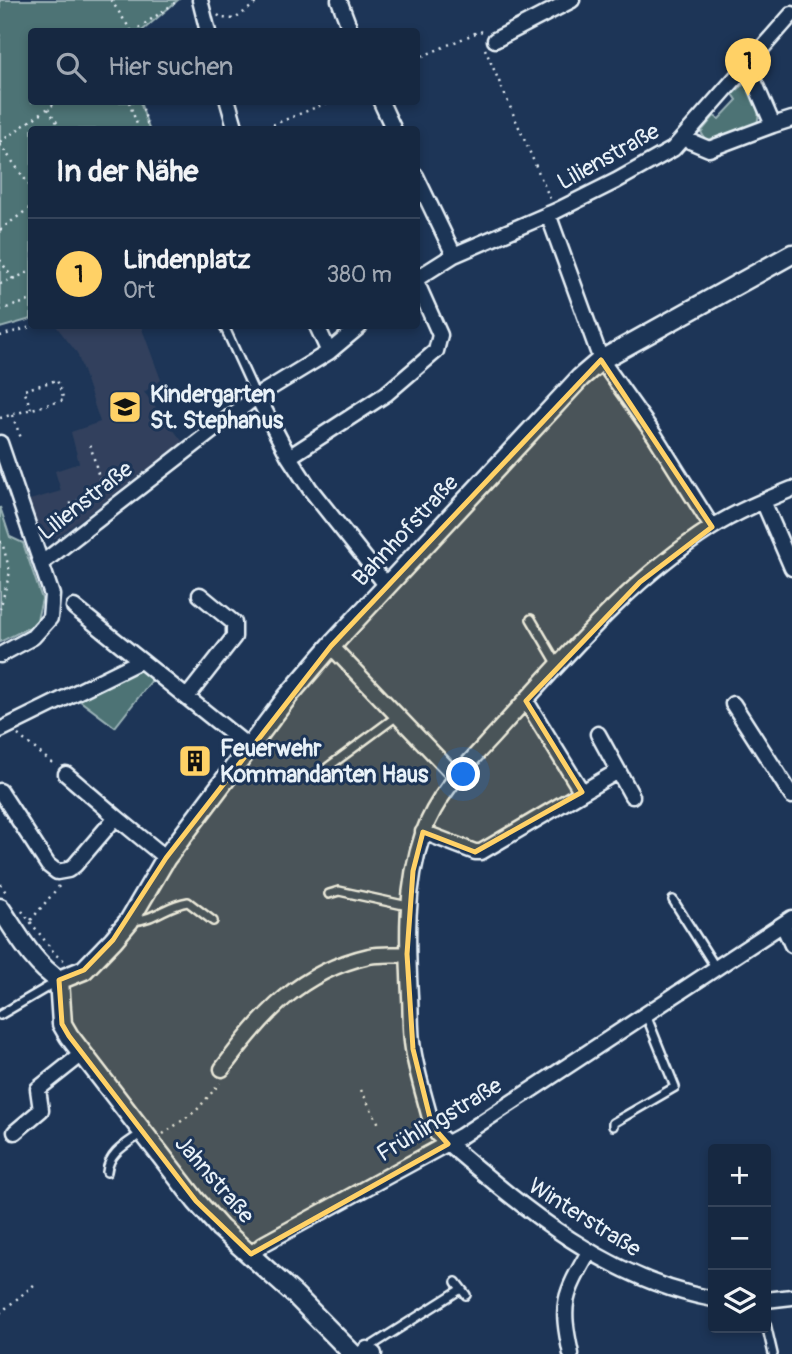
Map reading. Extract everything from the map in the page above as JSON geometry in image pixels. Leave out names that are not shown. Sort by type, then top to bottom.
[{"type":"street","points":[[200,0],[207,28]]},
{"type":"street","points":[[339,0],[350,28]]},
{"type":"street","points":[[495,40],[572,0]]},
{"type":"street","name":"Lilienstraße","points":[[454,255],[552,213],[673,149],[792,14]]},
{"type":"street","points":[[747,65],[773,125]]},
{"type":"street","points":[[229,105],[235,126]]},
{"type":"street","points":[[382,105],[392,126]]},
{"type":"street","points":[[681,140],[685,139],[709,149],[792,119]]},
{"type":"street","points":[[420,184],[454,255],[420,277]]},
{"type":"street","points":[[552,213],[601,360],[655,436],[712,527]]},
{"type":"street","name":"Bahnhofstraße","points":[[59,980],[85,970],[129,921],[166,858],[288,695],[580,377],[601,360],[792,254]]},
{"type":"street","points":[[289,457],[386,394],[436,351],[440,335],[420,289]]},
{"type":"street","points":[[318,329],[329,352]]},
{"type":"street","name":"Lilienstraße","points":[[42,564],[257,396],[329,352],[356,329]]},
{"type":"street","points":[[257,396],[289,457],[310,489],[387,586]]},
{"type":"street","points":[[0,443],[52,595],[50,618],[33,637],[0,655]]},
{"type":"street","name":"Winterstraße","points":[[708,1298],[661,1286],[632,1275],[589,1252],[526,1210],[438,1135],[432,1126],[413,1049],[407,954],[408,906],[424,832],[435,808],[456,777],[601,620],[640,582],[712,527],[792,489]]},
{"type":"street","points":[[763,501],[792,568]]},
{"type":"street","points":[[187,697],[234,638],[234,623],[200,595]]},
{"type":"street","points":[[74,607],[250,748]]},
{"type":"street","points":[[331,646],[456,777]]},
{"type":"street","points":[[4,728],[140,661]]},
{"type":"street","points":[[526,701],[582,792]]},
{"type":"street","points":[[733,704],[792,796]]},
{"type":"street","points":[[598,734],[632,796]]},
{"type":"street","points":[[424,832],[481,852],[618,771]]},
{"type":"street","points":[[66,774],[166,858]]},
{"type":"street","points":[[0,791],[48,865],[57,872],[68,870],[75,865],[116,817]]},
{"type":"street","points":[[7,905],[34,958],[46,972],[59,980]]},
{"type":"street","points":[[788,921],[792,945]]},
{"type":"street","name":"Frühlingstraße","points":[[251,1254],[265,1243],[448,1144],[788,921]]},
{"type":"street","points":[[222,1069],[248,1035],[298,986],[324,970],[371,956],[407,954]]},
{"type":"street","name":"Jahnstraße","points":[[59,980],[62,1024],[82,1054],[196,1201],[220,1228],[323,1322],[364,1353]]},
{"type":"street","points":[[15,1132],[41,1111],[38,1089],[82,1054]]},
{"type":"street","points":[[571,1354],[564,1321],[565,1304],[571,1283],[589,1252]]},
{"type":"street","points":[[771,1299],[792,1297]]},
{"type":"lane","points":[[225,329],[257,396]]},
{"type":"lane","points":[[531,619],[559,666]]},
{"type":"lane","points":[[328,767],[397,716]]},
{"type":"lane","points":[[329,894],[339,891],[408,906]]},
{"type":"lane","points":[[673,900],[716,969]]},
{"type":"lane","points":[[129,921],[149,920],[179,903],[188,902],[213,921]]},
{"type":"lane","points":[[0,1015],[59,980]]},
{"type":"lane","points":[[613,1126],[613,1123],[625,1114],[675,1087],[646,1014]]},
{"type":"lane","points":[[107,1172],[108,1162],[113,1155],[148,1137]]},
{"type":"lane","name":"Jahnstraße","points":[[364,1353],[463,1292],[456,1282]]},
{"type":"lane","points":[[768,1333],[773,1354]]},
{"type":"path","points":[[111,0],[130,28]]},
{"type":"path","points":[[139,28],[178,0]]},
{"type":"path","points":[[212,9],[221,18],[235,19],[260,0]]},
{"type":"path","points":[[420,57],[480,31],[495,40],[485,48],[552,213]]},
{"type":"path","points":[[28,183],[0,143],[52,105]]},
{"type":"path","points":[[130,105],[137,126]]},
{"type":"path","points":[[142,105],[148,126]]},
{"type":"path","points":[[270,126],[322,105]]},
{"type":"path","points":[[47,108],[59,126]]},
{"type":"path","points":[[0,230],[28,209]]},
{"type":"path","points":[[0,260],[13,279]]},
{"type":"path","points":[[0,284],[28,273]]},
{"type":"path","points":[[0,310],[28,301]]},
{"type":"path","points":[[0,336],[28,328]]},
{"type":"path","points":[[0,418],[64,400],[57,380],[24,390],[31,409]]},
{"type":"path","points":[[12,415],[21,438]]},
{"type":"path","points":[[70,504],[92,495],[101,485],[89,440]]},
{"type":"path","points":[[0,542],[9,572],[1,606]]},
{"type":"path","points":[[4,728],[66,774]]},
{"type":"path","points":[[30,921],[66,878],[68,870]]},
{"type":"path","points":[[0,884],[7,905]]},
{"type":"path","points":[[22,911],[56,955],[68,961]]},
{"type":"path","points":[[148,1137],[196,1111],[220,1086],[222,1069]]},
{"type":"path","points":[[361,1090],[380,1126]]},
{"type":"path","points":[[0,1313],[35,1284]]},
{"type":"highlighted area","points":[[601,360],[712,527],[640,582],[526,701],[582,792],[475,852],[423,832],[413,871],[407,954],[413,1049],[432,1126],[448,1144],[251,1254],[196,1201],[69,1036],[62,1024],[59,980],[84,970],[113,940],[166,858],[331,646]]},
{"type":"shaded area","name":"Kindergarten St. Stephanus","points":[[58,329],[142,329],[161,380],[144,392],[183,442],[56,538],[48,539],[39,536],[26,501],[61,491],[55,471],[79,463],[71,432],[100,422],[77,353]]},
{"type":"green space","points":[[0,0],[178,0],[145,28],[28,28],[28,105],[141,105],[148,126],[28,126],[28,320],[0,328]]},
{"type":"green space","points":[[744,84],[757,102],[757,124],[711,141],[705,139],[701,132],[714,116],[719,119],[737,100],[733,94]]},
{"type":"green space","points":[[0,507],[10,537],[23,543],[42,599],[36,624],[0,642]]},
{"type":"green space","points":[[137,667],[152,680],[115,727],[79,700]]},
{"type":"place","name":"Lindenplatz","points":[[748,96]]},
{"type":"place","name":"Kindergarten St. Stephanus","points":[[125,407]]},
{"type":"place","name":"Feuerwehr Kommandanten Haus","points":[[195,761]]}]
